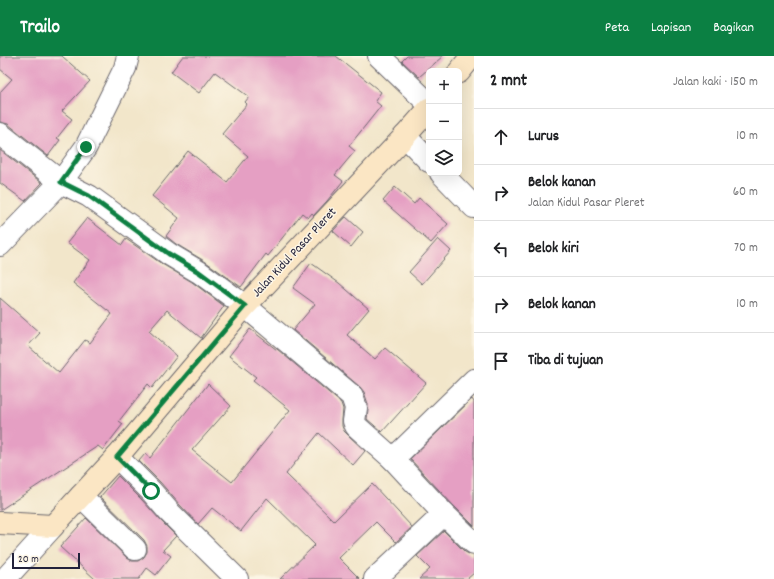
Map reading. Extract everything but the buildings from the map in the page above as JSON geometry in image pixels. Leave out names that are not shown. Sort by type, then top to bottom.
[{"type":"street","points":[[0,245],[61,182],[86,147],[125,68],[128,56]]},
{"type":"street","points":[[379,56],[426,101]]},
{"type":"street","points":[[462,68],[472,56]]},
{"type":"street","name":"Jalan Kidul Pasar Pleret","points":[[54,526],[117,457],[245,306],[426,112]]},
{"type":"street","points":[[0,134],[61,182],[89,196],[169,254],[199,272],[245,306],[352,396],[356,408],[354,421],[356,426],[392,459],[444,514],[474,542]]},
{"type":"street","points":[[405,136],[426,158]]},
{"type":"street","points":[[444,176],[474,206]]},
{"type":"street","points":[[392,459],[474,380]]},
{"type":"street","points":[[117,457],[151,491],[170,513],[237,579]]},
{"type":"street","points":[[81,496],[135,550]]},
{"type":"street","points":[[375,579],[444,514]]},
{"type":"street","points":[[0,523],[54,526]]},
{"type":"street","points":[[5,579],[54,526]]},
{"type":"route","points":[[86,147],[61,182],[89,196],[169,254],[199,272],[245,306],[117,457],[151,491]]}]
